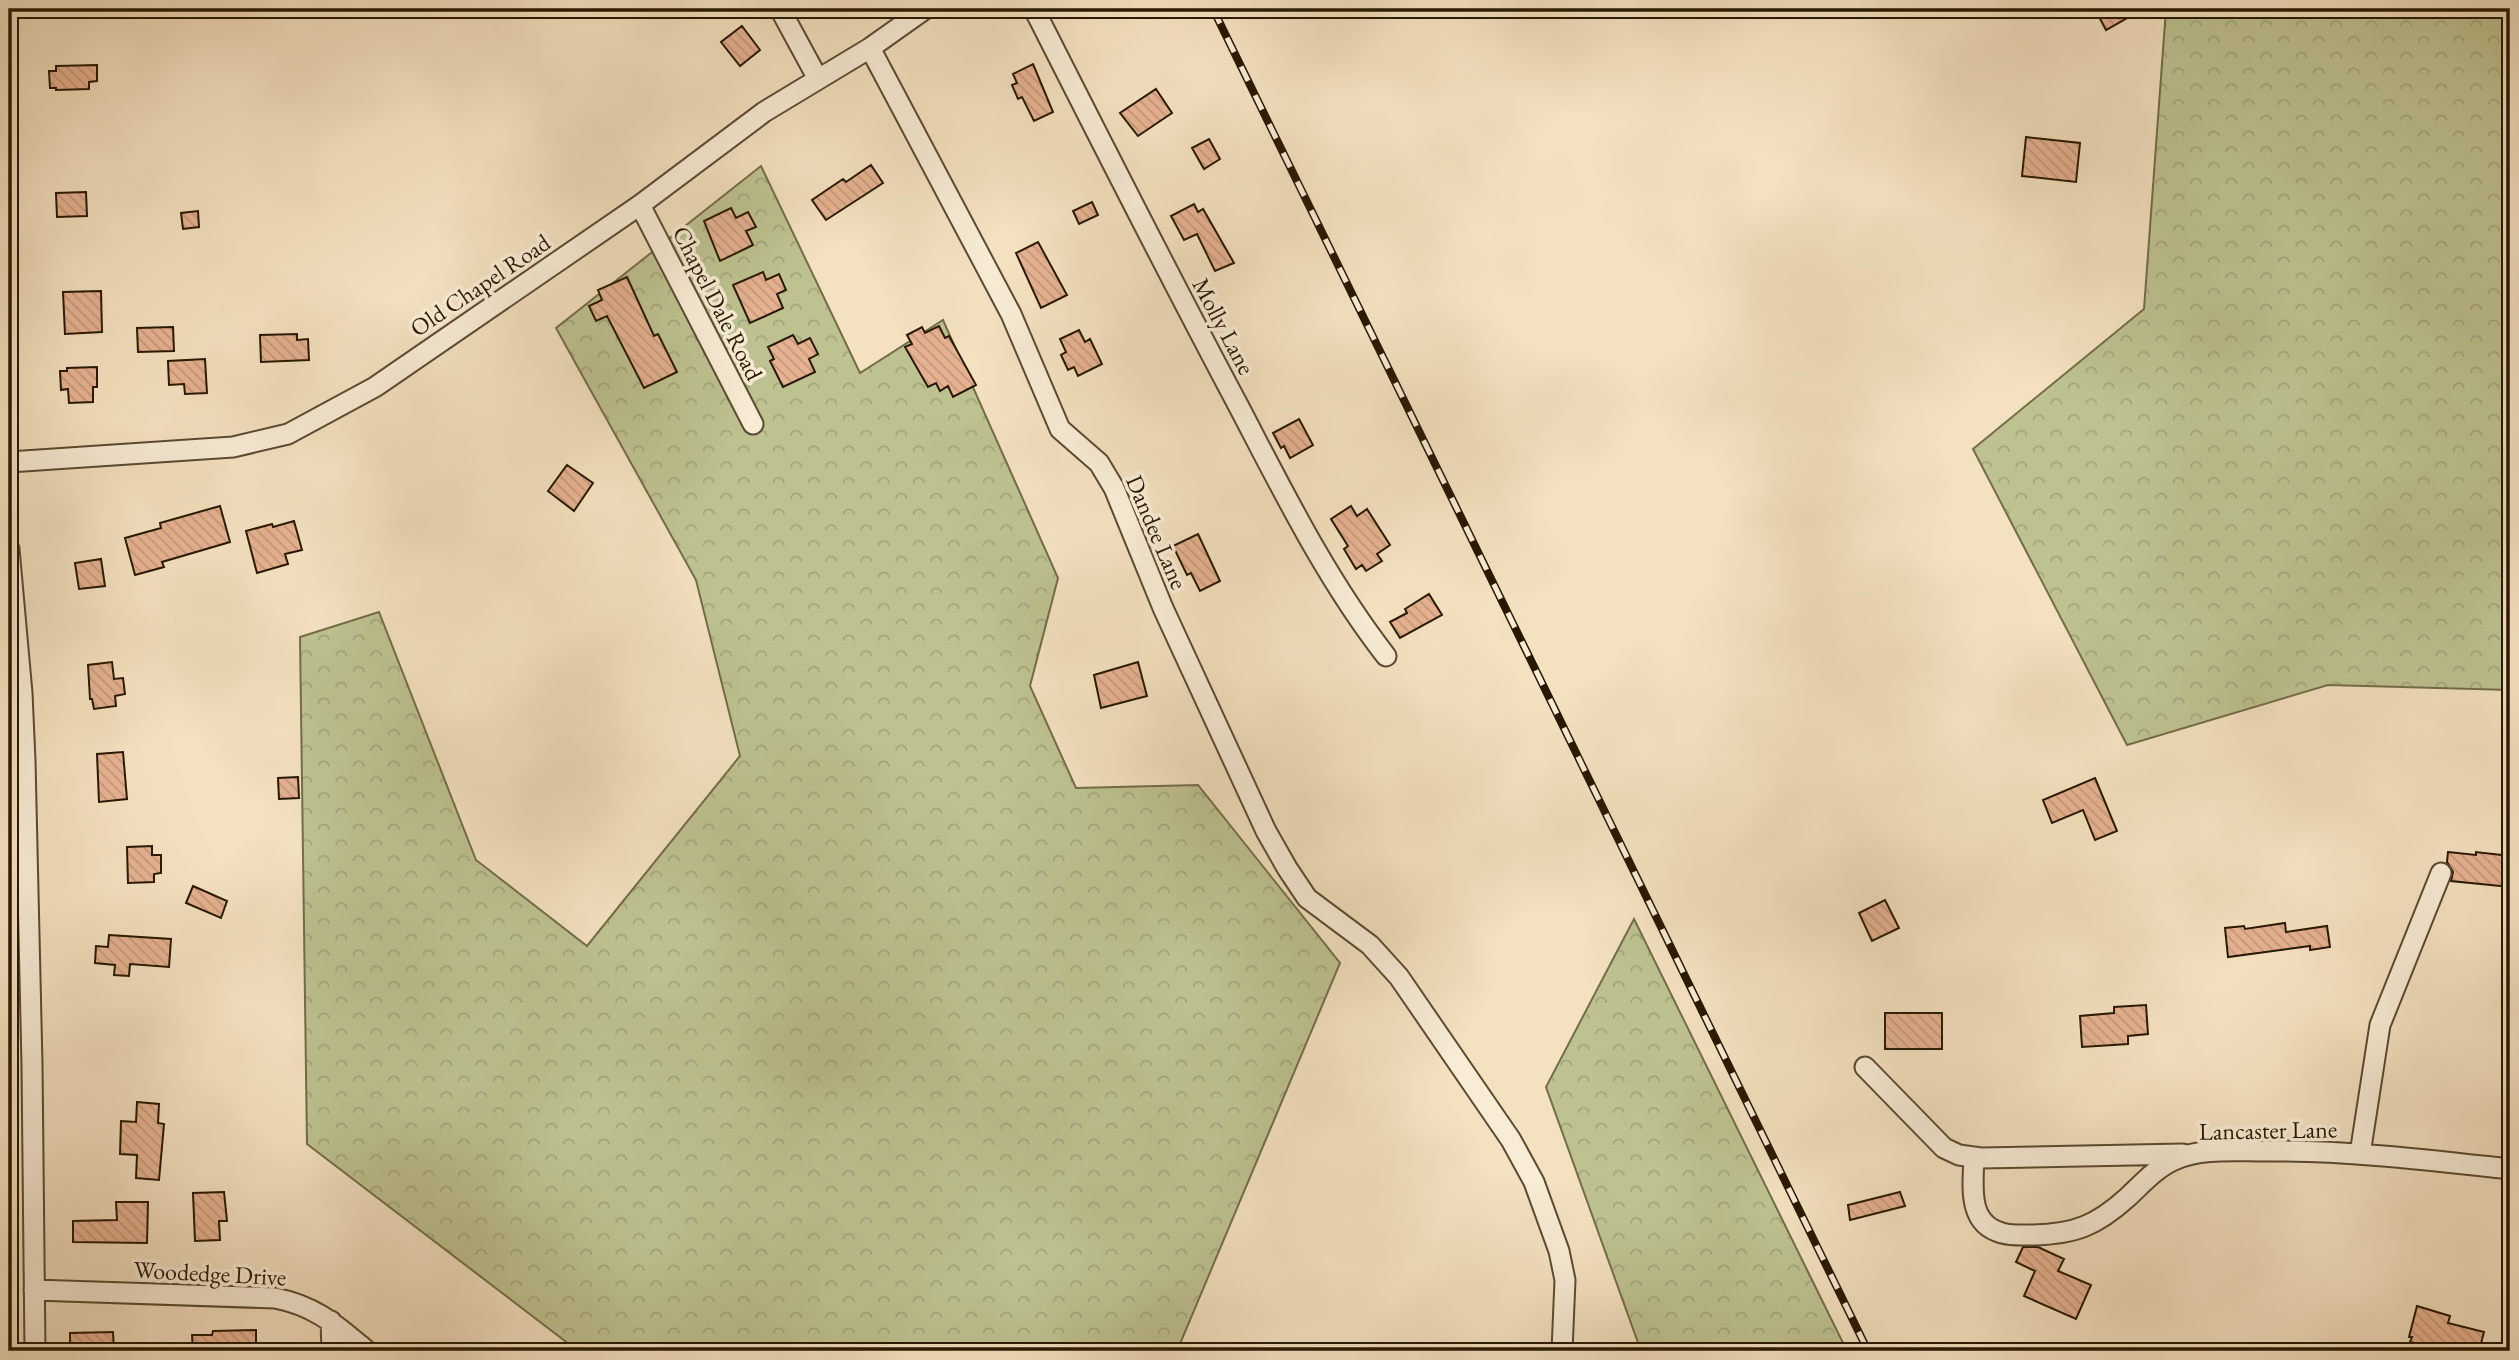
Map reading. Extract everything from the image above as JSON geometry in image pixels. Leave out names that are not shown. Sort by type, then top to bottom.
[{"type":"street","points":[[780,9],[818,79]]},
{"type":"street","name":"Old Chapel Road","points":[[9,462],[229,447],[288,434],[375,387],[640,205],[764,112],[870,48],[925,9]]},
{"type":"street","name":"Molly Lane","points":[[1034,9],[1182,300],[1294,510],[1334,582],[1386,656]]},
{"type":"street","name":"Dandee Lane","points":[[870,48],[1011,314],[1060,429],[1099,463],[1114,488],[1163,608],[1266,831],[1307,898],[1370,945],[1399,977],[1511,1140],[1534,1182],[1559,1251],[1565,1280],[1562,1351]]},
{"type":"street","name":"Chapel Dale Road","points":[[640,205],[753,424]]},
{"type":"street","points":[[9,549],[22,693],[17,780],[32,1065],[35,1351]]},
{"type":"street","points":[[2360,1154],[2380,1025],[2441,873]]},
{"type":"street","points":[[1865,1067],[1944,1148],[1959,1155],[2191,1154]]},
{"type":"street","name":"Lancaster Lane","points":[[1974,1157],[1974,1204],[1979,1219],[1988,1228],[2002,1233],[2050,1235],[2071,1233],[2092,1224],[2113,1210],[2171,1161],[2191,1154],[2315,1150],[2379,1154],[2510,1169]]},
{"type":"street","name":"Woodedge Drive","points":[[34,1290],[275,1298],[306,1307],[331,1321],[367,1351]]},
{"type":"street","points":[[331,1321],[332,1351]]},
{"type":"green space","points":[[2166,9],[2510,9],[2510,690],[2328,685],[2127,745],[1973,449],[2144,309]]},
{"type":"green space","points":[[761,166],[860,373],[943,320],[1058,578],[1030,686],[1076,788],[1198,785],[1340,963],[1177,1351],[578,1351],[307,1144],[300,637],[379,612],[476,860],[587,946],[740,756],[696,580],[556,328]]},
{"type":"green space","points":[[1634,919],[1847,1351],[1641,1351],[1546,1087]]},
{"type":"building","points":[[2095,9],[2143,9],[2106,30]]},
{"type":"building","points":[[742,26],[760,50],[740,66],[721,42]]},
{"type":"building","points":[[1033,64],[1053,112],[1034,121],[1022,97],[1018,99],[1012,85],[1017,83],[1013,74]]},
{"type":"building","points":[[97,65],[97,81],[89,82],[89,89],[50,88],[49,71],[56,71],[56,66]]},
{"type":"building","points":[[1156,89],[1172,113],[1138,136],[1120,113]]},
{"type":"building","points":[[2026,137],[2080,143],[2076,182],[2022,176]]},
{"type":"building","points":[[1209,139],[1220,159],[1204,169],[1192,148]]},
{"type":"building","points":[[871,165],[883,183],[826,220],[812,200],[843,179],[846,182]]},
{"type":"building","points":[[86,192],[87,216],[57,217],[56,193]]},
{"type":"building","points":[[1092,202],[1098,215],[1079,224],[1073,211]]},
{"type":"building","points":[[1194,204],[1198,212],[1203,209],[1234,263],[1215,271],[1197,234],[1184,240],[1171,216]]},
{"type":"building","points":[[731,208],[736,218],[748,212],[756,227],[746,231],[753,245],[720,261],[704,221]]},
{"type":"building","points":[[198,211],[199,227],[183,229],[181,213]]},
{"type":"building","points":[[1038,242],[1067,295],[1041,308],[1016,253]]},
{"type":"building","points":[[763,272],[766,280],[779,274],[786,290],[777,294],[783,308],[750,323],[733,285]]},
{"type":"building","points":[[627,277],[654,336],[658,334],[677,372],[644,388],[607,316],[596,321],[589,306],[602,300],[598,290]]},
{"type":"building","points":[[101,291],[102,332],[65,334],[63,292]]},
{"type":"building","points":[[939,326],[945,338],[949,336],[976,385],[953,397],[948,386],[940,391],[936,383],[928,387],[905,347],[912,344],[907,335],[922,327],[925,333]]},
{"type":"building","points":[[173,327],[174,351],[138,352],[137,328]]},
{"type":"building","points":[[1079,330],[1085,342],[1090,339],[1102,364],[1078,376],[1074,367],[1068,370],[1061,355],[1066,352],[1060,339]]},
{"type":"building","points":[[297,334],[297,340],[308,339],[309,360],[261,362],[260,335]]},
{"type":"building","points":[[793,335],[798,344],[810,338],[818,354],[809,359],[815,372],[783,387],[770,361],[774,359],[768,347]]},
{"type":"building","points":[[205,359],[207,393],[185,394],[184,384],[169,385],[168,361]]},
{"type":"building","points":[[97,367],[97,387],[93,387],[93,402],[69,403],[68,389],[61,390],[60,371],[67,371],[67,368]]},
{"type":"building","points":[[1299,419],[1313,445],[1290,458],[1273,433]]},
{"type":"building","points":[[567,465],[593,483],[574,511],[548,491]]},
{"type":"building","points":[[220,506],[230,542],[162,562],[164,567],[135,575],[125,538],[161,528],[160,523]]},
{"type":"building","points":[[1351,506],[1357,516],[1367,509],[1390,545],[1377,554],[1382,561],[1366,571],[1362,565],[1356,569],[1344,549],[1348,546],[1331,519]]},
{"type":"building","points":[[294,521],[302,550],[285,554],[288,564],[257,573],[246,531]]},
{"type":"building","points":[[1198,534],[1220,581],[1200,591],[1191,573],[1187,575],[1173,546]]},
{"type":"building","points":[[101,559],[105,586],[79,589],[75,563]]},
{"type":"building","points":[[1429,594],[1442,615],[1400,638],[1390,622],[1407,613],[1405,609]]},
{"type":"building","points":[[112,662],[114,679],[123,678],[125,694],[115,696],[116,706],[94,709],[90,699],[88,665]]},
{"type":"building","points":[[1138,662],[1147,696],[1101,708],[1094,675]]},
{"type":"building","points":[[123,752],[127,799],[99,802],[97,754]]},
{"type":"building","points":[[298,777],[299,798],[279,799],[278,778]]},
{"type":"building","points":[[2095,778],[2117,831],[2095,840],[2083,810],[2052,823],[2043,800]]},
{"type":"building","points":[[152,846],[152,855],[161,855],[161,873],[154,874],[154,882],[128,883],[127,847]]},
{"type":"building","points":[[2448,852],[2510,856],[2510,887],[2451,881],[2453,872],[2447,862]]},
{"type":"building","points":[[193,886],[227,901],[221,918],[186,903]]},
{"type":"building","points":[[1885,900],[1899,928],[1872,941],[1859,913]]},
{"type":"building","points":[[2285,923],[2286,932],[2327,926],[2330,947],[2310,950],[2310,946],[2228,957],[2225,928],[2244,926],[2245,929]]},
{"type":"building","points":[[109,935],[171,939],[169,967],[130,964],[129,976],[114,975],[115,965],[95,963],[96,946],[108,947]]},
{"type":"building","points":[[2146,1005],[2148,1034],[2128,1036],[2128,1044],[2082,1047],[2080,1016],[2114,1013],[2114,1007]]},
{"type":"building","points":[[1885,1013],[1942,1013],[1942,1049],[1885,1049]]},
{"type":"building","points":[[137,1102],[159,1104],[158,1123],[164,1124],[159,1180],[136,1178],[137,1155],[120,1154],[121,1121],[136,1122]]},
{"type":"building","points":[[224,1192],[227,1221],[219,1221],[220,1240],[195,1241],[193,1193]]},
{"type":"building","points":[[1900,1192],[1905,1206],[1850,1220],[1848,1205]]},
{"type":"building","points":[[116,1202],[148,1202],[147,1243],[73,1242],[73,1221],[117,1220]]},
{"type":"building","points":[[2023,1247],[2038,1247],[2064,1259],[2058,1271],[2091,1285],[2076,1319],[2024,1296],[2035,1271],[2016,1262]]},
{"type":"building","points":[[2417,1306],[2450,1316],[2448,1323],[2484,1332],[2479,1351],[2446,1351],[2410,1342]]},
{"type":"building","points":[[256,1330],[256,1351],[193,1351],[192,1335],[212,1335],[213,1331]]},
{"type":"building","points":[[113,1332],[114,1351],[70,1351],[70,1333]]},
{"type":"railway","points":[[1213,9],[1868,1351]]}]
